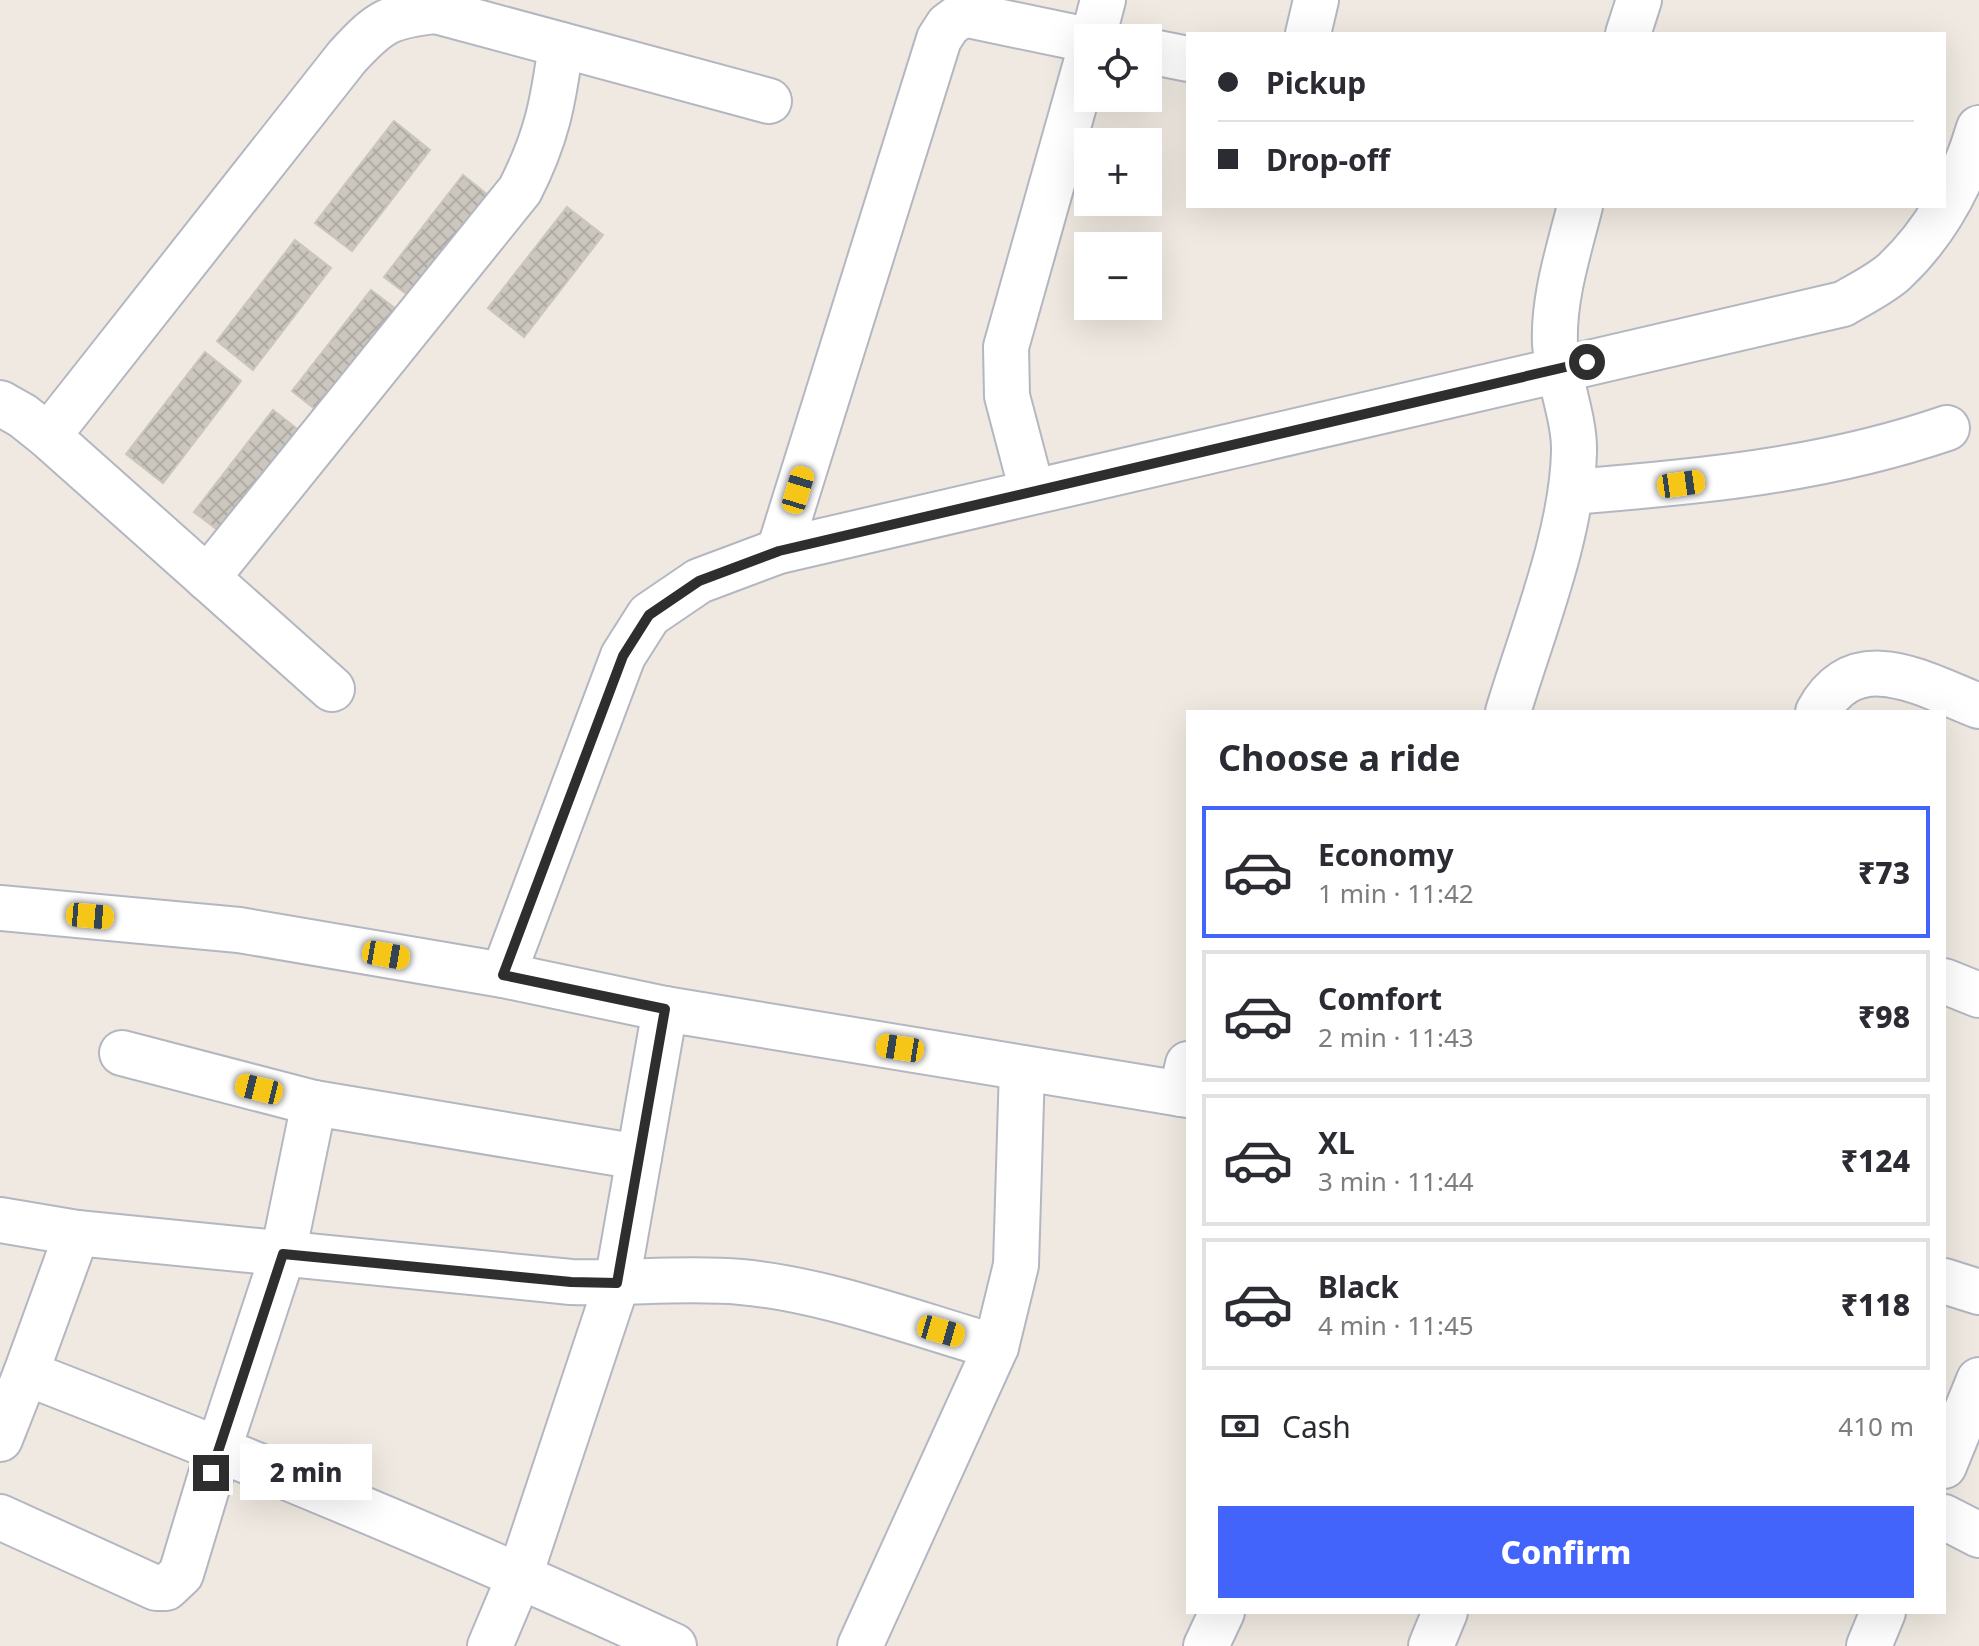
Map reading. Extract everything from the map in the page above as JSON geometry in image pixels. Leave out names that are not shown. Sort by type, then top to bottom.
[{"type":"street","points":[[1095,24],[1103,0]]},
{"type":"street","points":[[1308,32],[1316,0]]},
{"type":"street","points":[[1629,32],[1639,0]]},
{"type":"street","points":[[48,436],[347,57],[373,29],[404,15],[436,11],[769,101]]},
{"type":"street","points":[[779,551],[939,39],[948,25],[963,14],[1074,36]]},
{"type":"street","points":[[207,578],[520,190],[538,155],[551,114],[561,45]]},
{"type":"street","points":[[1162,54],[1186,59]]},
{"type":"street","points":[[1032,491],[1007,396],[1006,347],[1074,106]]},
{"type":"street","points":[[1946,207],[1972,152],[1979,128]]},
{"type":"street","points":[[1509,710],[1560,540],[1571,492],[1575,448],[1555,342],[1559,295],[1580,208]]},
{"type":"street","points":[[503,975],[623,656],[649,615],[699,581],[779,551],[1843,304],[1893,273],[1940,220],[1946,208]]},
{"type":"street","points":[[0,403],[48,436],[332,689]]},
{"type":"street","points":[[1571,492],[1681,484],[1781,470],[1890,447],[1947,428]]},
{"type":"street","points":[[1819,710],[1835,686],[1870,672],[1899,675],[1979,706]]},
{"type":"street","points":[[0,908],[239,930],[503,975],[665,1009],[1022,1068],[1186,1085]]},
{"type":"street","points":[[1946,982],[1979,995]]},
{"type":"street","points":[[490,1646],[520,1575],[617,1283],[665,1009]]},
{"type":"street","points":[[122,1053],[314,1103],[639,1157]]},
{"type":"street","points":[[860,1646],[996,1347],[1016,1265],[1022,1068]]},
{"type":"street","points":[[0,1517],[156,1588],[166,1588],[181,1574],[283,1254],[314,1103]]},
{"type":"street","points":[[0,1220],[77,1233],[571,1282],[742,1282],[804,1292],[996,1347]]},
{"type":"street","points":[[0,1439],[77,1233]]},
{"type":"street","points":[[1946,1282],[1979,1292]]},
{"type":"street","points":[[26,1373],[219,1448],[520,1575],[674,1646]]},
{"type":"street","points":[[1946,1461],[1979,1380]]},
{"type":"street","points":[[1946,1518],[1979,1535]]},
{"type":"street","points":[[1206,1646],[1221,1614]]},
{"type":"street","points":[[1431,1646],[1444,1614]]},
{"type":"street","points":[[1869,1646],[1882,1614]]},
{"type":"building","points":[[394,121],[430,150],[352,251],[315,223]]},
{"type":"building","points":[[463,175],[499,204],[421,305],[384,277]]},
{"type":"building","points":[[567,207],[603,235],[524,337],[488,308]]},
{"type":"building","points":[[295,240],[331,268],[253,370],[217,341]]},
{"type":"building","points":[[371,290],[408,318],[329,420],[292,391]]},
{"type":"building","points":[[205,352],[241,381],[163,483],[126,454]]},
{"type":"building","points":[[273,410],[310,439],[231,540],[194,512]]},
{"type":"route","points":[[211,1473],[283,1254],[571,1282],[617,1283],[665,1009],[503,975],[623,656],[649,615],[699,581],[779,551],[1587,362]]}]
